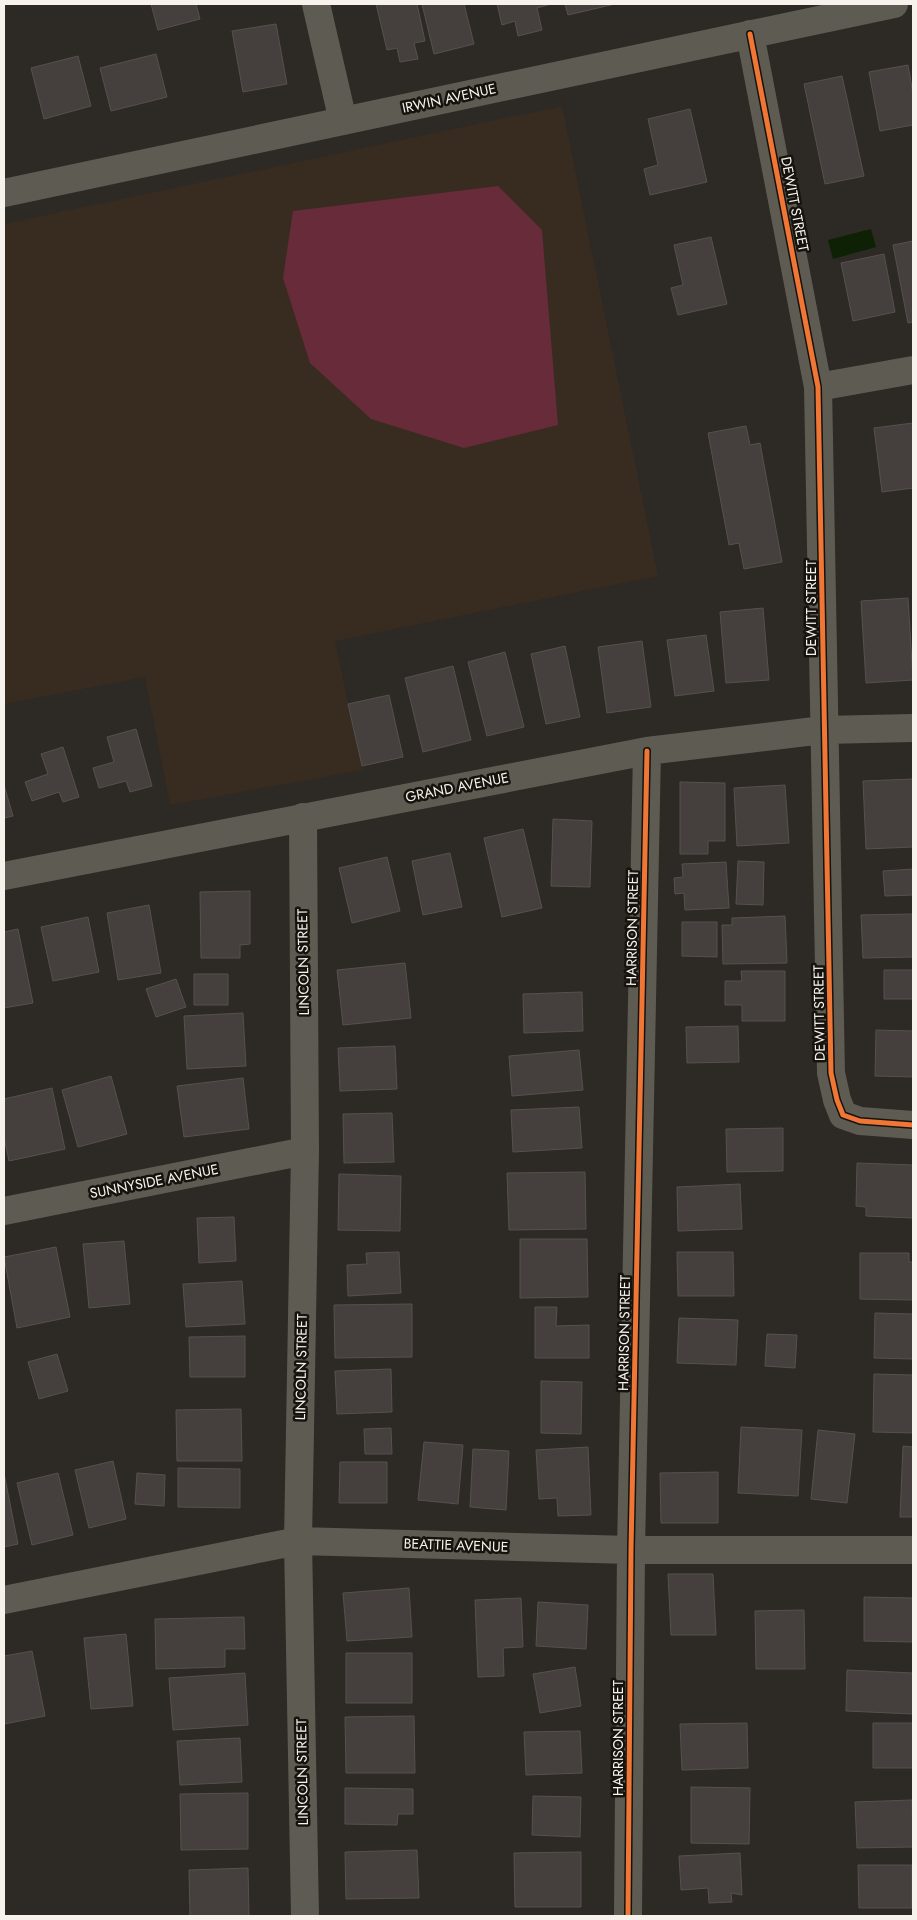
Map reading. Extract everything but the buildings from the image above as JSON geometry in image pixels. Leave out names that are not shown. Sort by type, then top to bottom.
[{"type":"street","points":[[316,4],[343,121]]},
{"type":"street","name":"IRWIN AVENUE","points":[[4,193],[894,4]]},
{"type":"street","name":"DEWITT STREET","points":[[750,34],[818,387],[823,730],[832,1073],[836,1100],[843,1115],[860,1121],[913,1125]]},
{"type":"street","points":[[818,387],[913,370]]},
{"type":"street","name":"GRAND AVENUE","points":[[4,876],[647,751],[823,730],[913,728]]},
{"type":"street","name":"HARRISON STREET","points":[[628,1916],[631,1550],[647,751]]},
{"type":"street","name":"LINCOLN STREET","points":[[303,817],[305,1151],[298,1541],[305,1916]]},
{"type":"street","name":"SUNNYSIDE AVENUE","points":[[4,1211],[305,1151]]},
{"type":"street","name":"BEATTIE AVENUE","points":[[4,1600],[298,1541],[631,1550],[913,1550]]},
{"type":"shaded area","points":[[562,106],[658,576],[335,641],[362,770],[170,805],[145,677],[4,704],[4,224]]},
{"type":"shaded area","points":[[498,186],[542,230],[558,425],[464,448],[371,419],[310,363],[283,278],[293,211]]},
{"type":"shaded area","points":[[871,229],[876,247],[833,259],[828,240]]},
{"type":"cycle path","points":[[750,34],[818,387],[831,1073],[837,1100],[843,1115],[860,1121],[913,1125]]},
{"type":"cycle path","points":[[628,1916],[631,1550],[647,751]]}]
